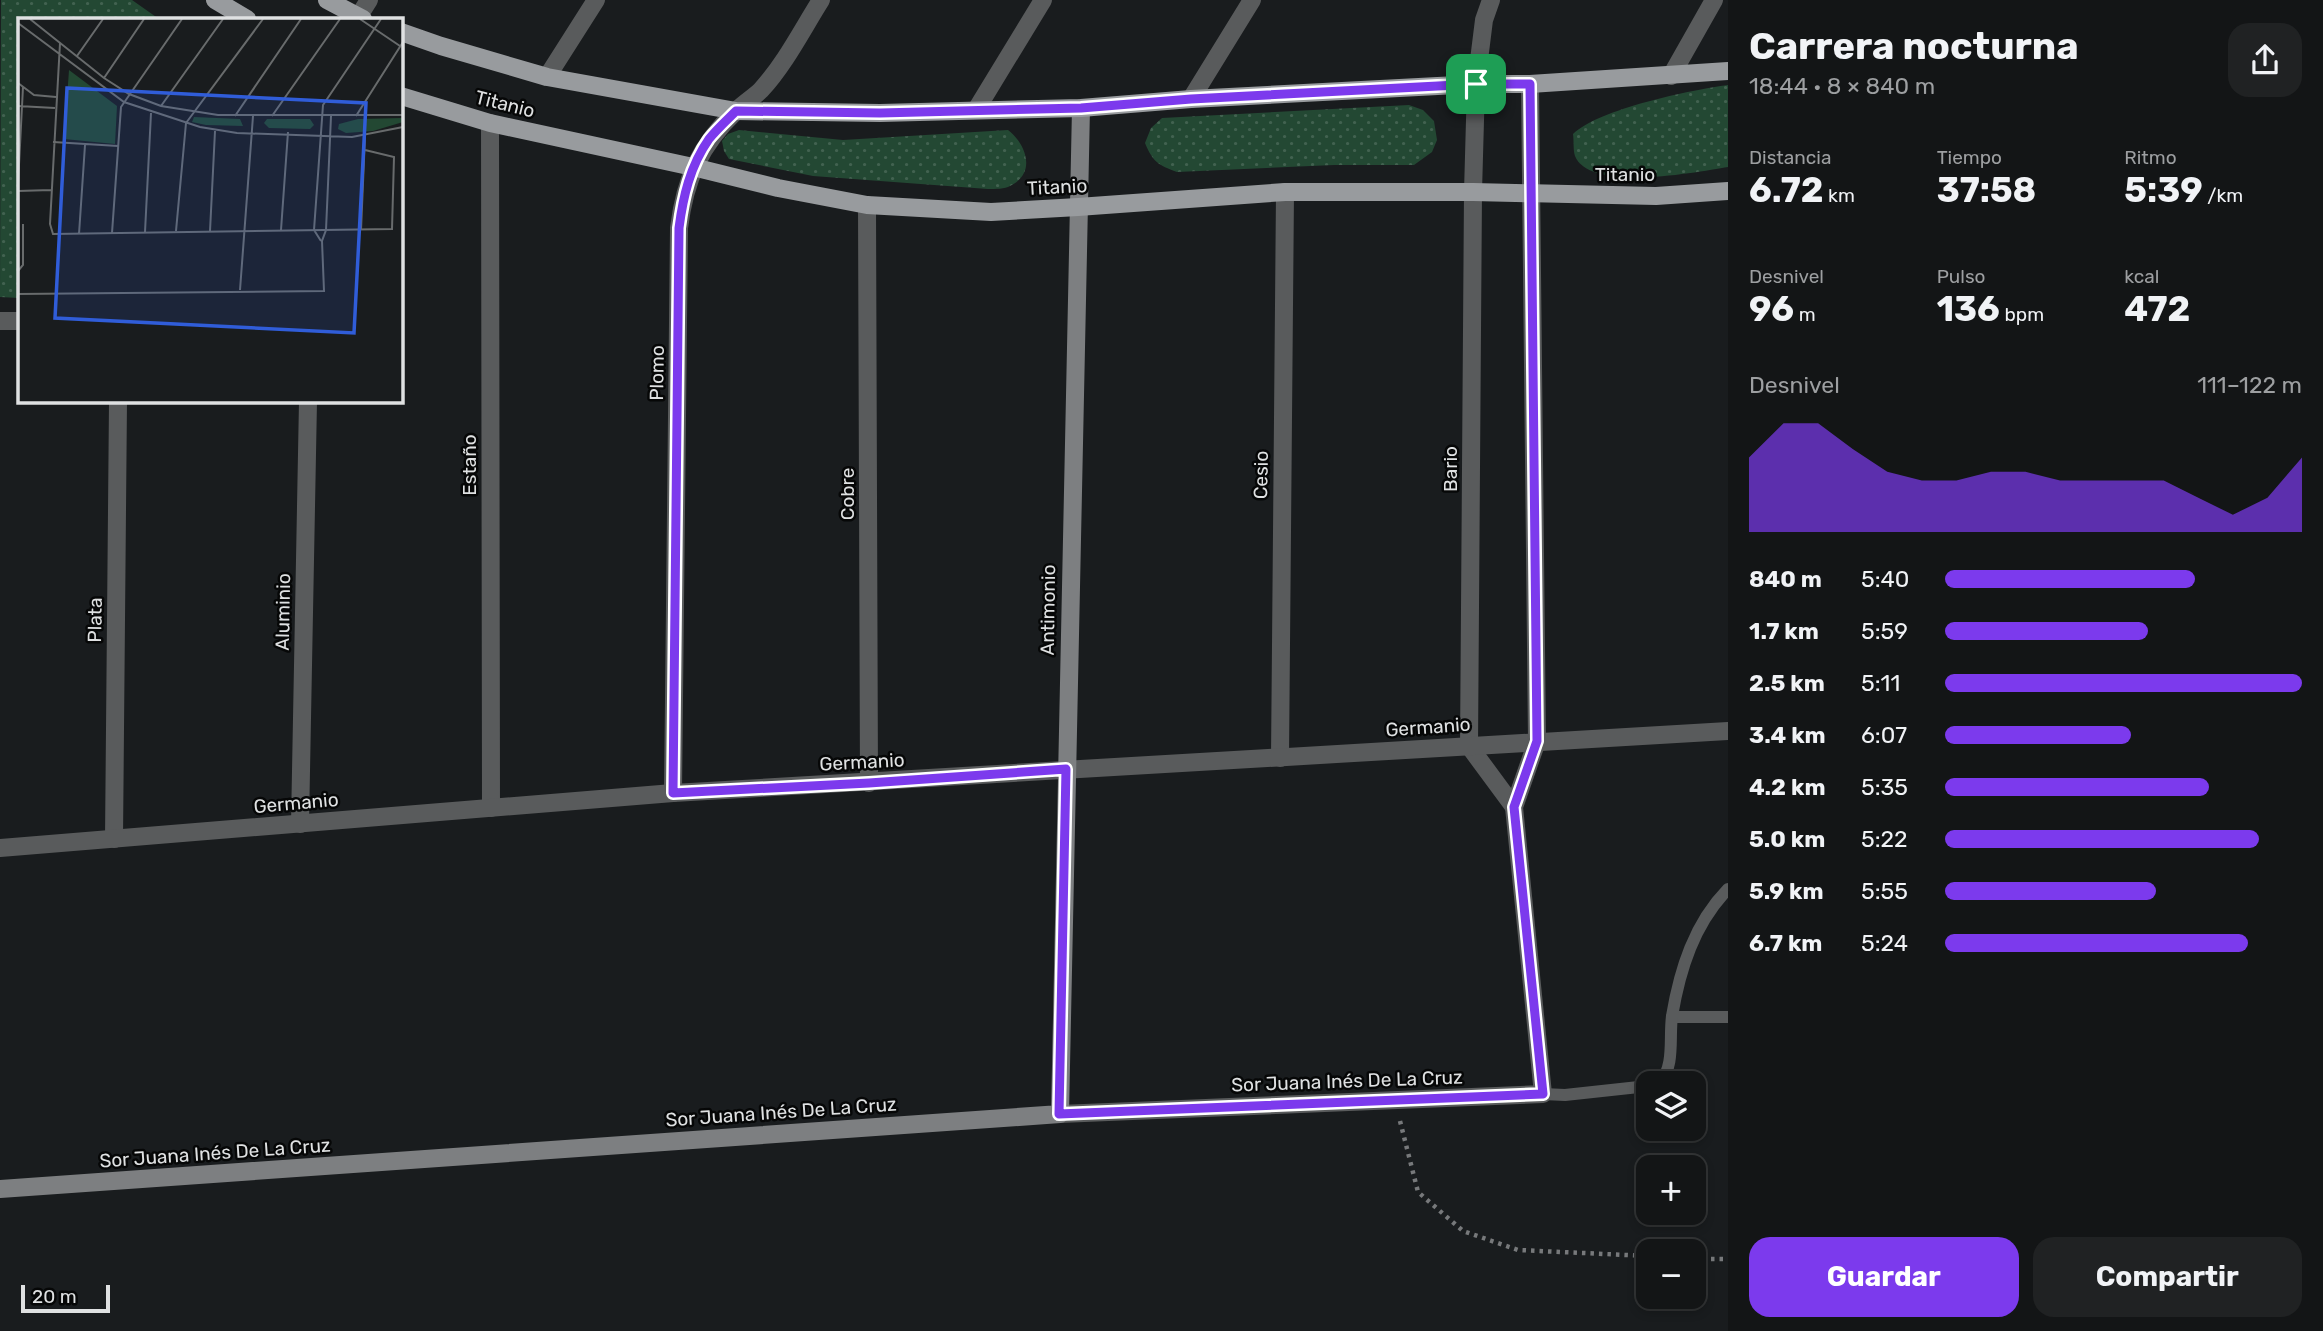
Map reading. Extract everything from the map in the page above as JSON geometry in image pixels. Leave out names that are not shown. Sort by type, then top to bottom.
[{"type":"main road","points":[[215,0],[245,18]]},
{"type":"main road","points":[[327,0],[358,18]]},
{"type":"main road","name":"Titanio","points":[[402,32],[547,77],[736,111],[880,113],[1081,108],[1191,99],[1476,84],[1530,84],[1728,71]]},
{"type":"main road","name":"Titanio","points":[[402,96],[490,123],[778,188],[867,205],[991,212],[1285,192],[1657,196],[1728,191]]},
{"type":"street","points":[[360,18],[369,0]]},
{"type":"street","points":[[547,77],[596,0]]},
{"type":"street","name":"Plomo","points":[[673,793],[679,228],[683,198],[693,167],[709,139],[761,90],[821,0]]},
{"type":"street","points":[[976,110],[1043,0]]},
{"type":"street","points":[[1191,99],[1252,0]]},
{"type":"street","points":[[1476,84],[1484,20],[1491,0]]},
{"type":"street","points":[[1671,76],[1714,0]]},
{"type":"street","name":"Bario","points":[[1469,746],[1476,84]]},
{"type":"street","points":[[1530,84],[1537,741],[1514,807],[1543,1094]]},
{"type":"street","name":"Antimonio","points":[[1059,1114],[1081,108]]},
{"type":"street","name":"Estaño","points":[[490,123],[491,808]]},
{"type":"street","name":"Cesio","points":[[1280,758],[1285,192]]},
{"type":"street","name":"Cobre","points":[[867,205],[869,783]]},
{"type":"street","points":[[0,321],[18,321]]},
{"type":"street","name":"Plata","points":[[114,839],[118,402]]},
{"type":"street","name":"Aluminio","points":[[300,824],[308,402]]},
{"type":"street","name":"Germanio","points":[[0,848],[673,793],[1728,732]]},
{"type":"street","points":[[1469,746],[1514,807]]},
{"type":"street","name":"Sor Juana Inés De La Cruz","points":[[0,1189],[1059,1114],[1543,1094]]},
{"type":"lane","points":[[1668,1071],[1672,1017],[1685,958],[1700,926],[1718,899],[1728,890]]},
{"type":"lane","points":[[1672,1017],[1728,1017]]},
{"type":"lane","name":"Sor Juana Inés De La Cruz","points":[[1543,1094],[1636,1087]]},
{"type":"path","points":[[1395,1100],[1418,1192],[1463,1231],[1518,1250],[1636,1255]]},
{"type":"path","points":[[1706,1259],[1728,1259]]},
{"type":"green space","points":[[1,0],[132,0],[158,18],[18,18],[18,298],[0,297]]},
{"type":"green space","points":[[1728,85],[1728,167],[1670,175],[1622,177],[1601,174],[1585,167],[1575,156],[1573,134],[1603,116],[1670,96]]},
{"type":"green space","points":[[1409,105],[1423,110],[1434,121],[1437,140],[1432,152],[1414,165],[1334,165],[1177,172],[1157,162],[1145,143],[1151,128],[1162,118]]},
{"type":"green space","points":[[739,130],[843,140],[1008,130],[1024,150],[1026,166],[1024,174],[1018,180],[1008,187],[997,189],[813,176],[729,159],[722,141],[728,134]]},
{"type":"route","points":[[1476,84],[1530,84],[1537,741],[1514,807],[1543,1094],[1059,1114],[1066,769],[673,793],[679,228],[683,198],[693,167],[709,139],[736,111],[880,113],[1081,108],[1191,99],[1476,84]]}]
